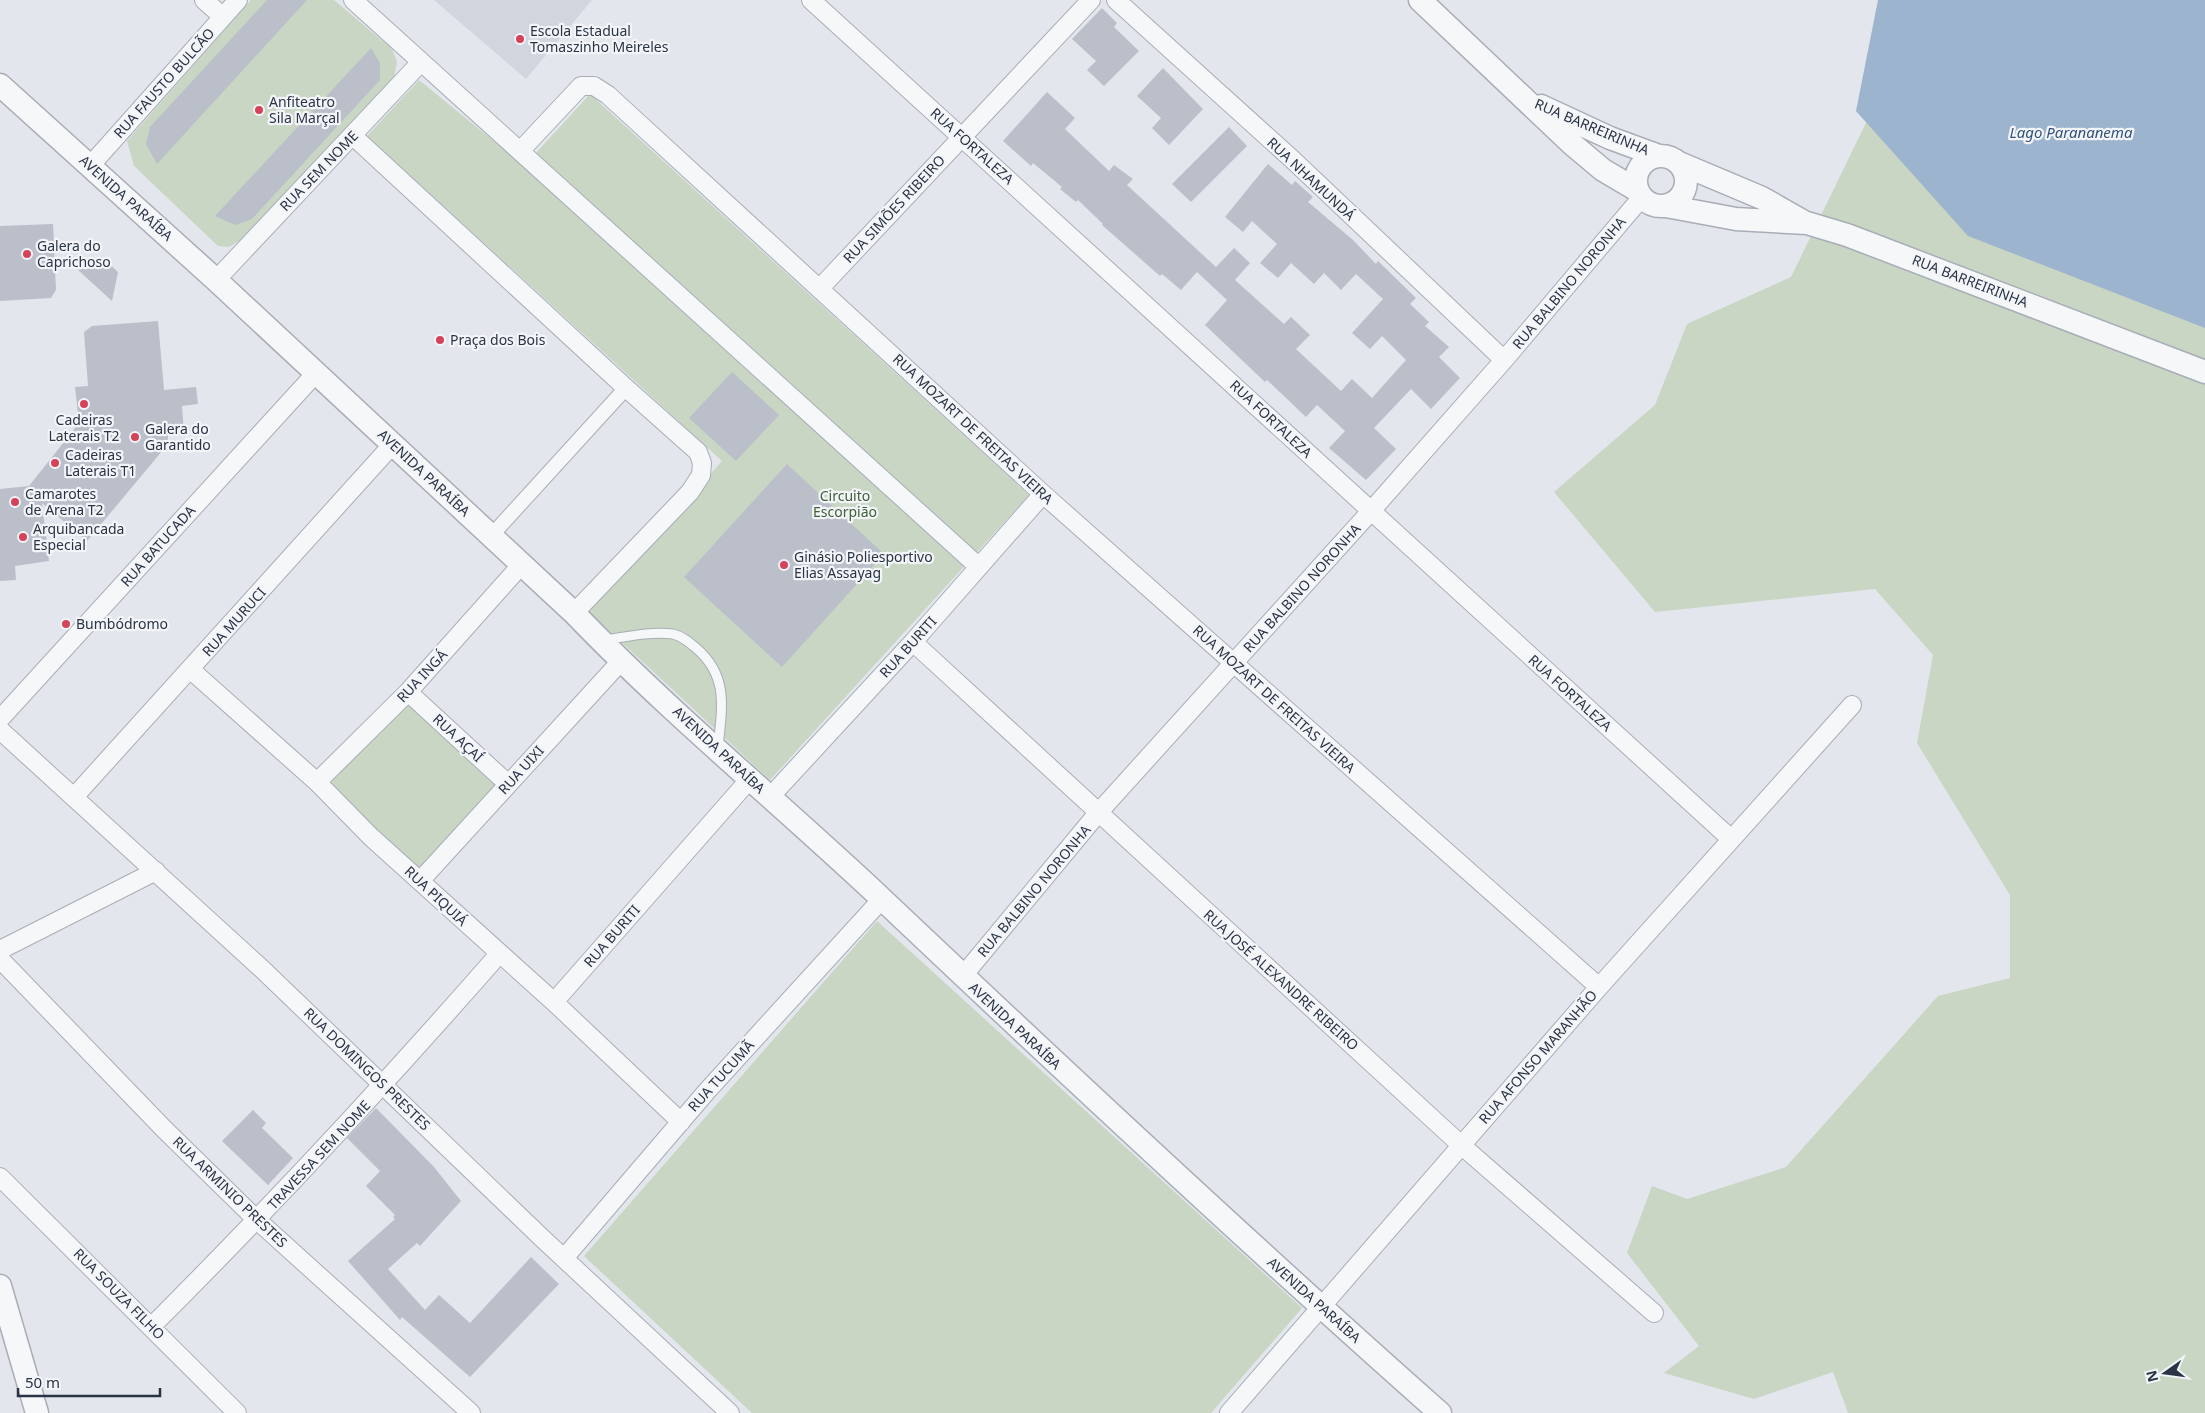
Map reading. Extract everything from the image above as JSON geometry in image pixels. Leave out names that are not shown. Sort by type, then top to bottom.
[{"type":"street","points":[[204,0],[222,17]]},
{"type":"street","name":"RUA FAUSTO BULCÃO","points":[[90,166],[238,0]]},
{"type":"street","points":[[353,0],[979,567]]},
{"type":"street","name":"RUA FORTALEZA","points":[[811,0],[1731,839]]},
{"type":"street","name":"RUA SIMÕES RIBEIRO","points":[[820,288],[1091,0]]},
{"type":"street","name":"RUA NHAMUNDÁ","points":[[1116,0],[1293,160],[1504,360]]},
{"type":"street","name":"RUA BARREIRINHA","points":[[1420,0],[1594,163],[1639,194],[1648,203],[1736,219],[1807,224],[1847,235],[2205,372]]},
{"type":"street","name":"RUA SEM NOME","points":[[216,280],[421,62]]},
{"type":"street","name":"AVENIDA PARAÍBA","points":[[0,85],[216,280],[393,444],[749,780],[882,899],[962,977],[1322,1308],[1440,1413]]},
{"type":"street","name":"RUA MOZART DE FREITAS VIEIRA","points":[[520,151],[578,88],[585,85],[594,86],[615,101],[1043,494],[1599,987]]},
{"type":"street","name":"RUA BARREIRINHA","points":[[1524,98],[1610,138],[1762,198],[1807,224]]},
{"type":"street","points":[[353,136],[698,452],[702,463],[702,475],[676,509],[574,613]]},
{"type":"street","points":[[1666,206],[1676,201],[1682,194],[1686,183],[1684,172],[1669,160]]},
{"type":"street","name":"RUA BARREIRINHA","points":[[1639,194],[1635,180],[1642,163],[1669,160]]},
{"type":"street","name":"RUA BALBINO NORONHA","points":[[962,977],[1098,813],[1234,664],[1504,360],[1639,194]]},
{"type":"street","name":"RUA BATUCADA","points":[[0,720],[316,373]]},
{"type":"street","points":[[492,536],[626,388]]},
{"type":"street","name":"RUA MURUCI","points":[[74,797],[191,670],[393,444]]},
{"type":"street","name":"RUA BURITI","points":[[770,797],[913,642],[1043,494]]},
{"type":"street","name":"RUA INGÁ","points":[[317,782],[408,692],[522,564]]},
{"type":"street","name":"RUA JOSÉ ALEXANDRE RIBEIRO","points":[[913,642],[1461,1145],[1654,1313]]},
{"type":"street","name":"RUA UIXI","points":[[420,881],[622,660]]},
{"type":"street","name":"RUA PIQUIÁ","points":[[191,670],[317,782],[371,837],[554,1002],[681,1122]]},
{"type":"street","name":"RUA AÇAÍ","points":[[408,692],[508,784]]},
{"type":"street","name":"RUA AFONSO MARANHÃO","points":[[1230,1413],[1599,987],[1852,706]]},
{"type":"street","name":"RUA DOMINGOS PRESTES","points":[[0,730],[156,871],[543,1239],[565,1257],[730,1413]]},
{"type":"street","name":"RUA BURITI","points":[[554,1002],[749,780]]},
{"type":"street","points":[[0,950],[156,871]]},
{"type":"street","name":"RUA TUCUMÃ","points":[[565,1257],[681,1122],[882,899]]},
{"type":"street","name":"TRAVESSA SEM NOME","points":[[152,1326],[258,1221],[384,1086],[499,954]]},
{"type":"street","name":"RUA ARMINIO PRESTES","points":[[0,959],[164,1129],[258,1221],[471,1413]]},
{"type":"street","name":"RUA SOUZA FILHO","points":[[0,1177],[238,1413]]},
{"type":"street","points":[[0,1286],[37,1413]]},
{"type":"lane","points":[[600,640],[670,634],[685,639],[703,654],[716,671],[721,687],[718,750]]},
{"type":"shaded area","name":"Escola Estadual Tomaszinho Meireles","points":[[434,0],[592,0],[526,79]]},
{"type":"green space","name":"Anfiteatro Sila Marçal","points":[[251,0],[334,0],[392,49],[397,62],[394,78],[239,241],[229,247],[218,246],[134,166],[127,141]]},
{"type":"green space","points":[[2205,0],[2205,1413],[1848,1413],[1833,1372],[1754,1399],[1664,1373],[1699,1346],[1627,1253],[1652,1186],[1687,1199],[1786,1167],[1938,996],[2010,978],[2010,895],[1917,743],[1933,655],[1875,589],[1655,612],[1554,492],[1655,405],[1687,324],[1791,277],[1880,94]]},
{"type":"green space","name":"Circuito Escorpião","points":[[419,80],[524,166],[590,94],[1029,495],[770,780],[589,612],[722,461],[367,136]]},
{"type":"green space","points":[[408,702],[503,785],[420,872],[328,785]]},
{"type":"green space","points":[[877,921],[1302,1308],[1211,1413],[752,1413],[584,1256]]},
{"type":"water","name":"Lago Parananema","points":[[1878,0],[2205,0],[2205,328],[1968,236],[1856,111]]},
{"type":"building","points":[[267,0],[307,0],[157,164],[146,144],[150,127]]},
{"type":"building","points":[[1102,8],[1117,23],[1114,27],[1139,51],[1104,86],[1087,70],[1096,61],[1072,39]]},
{"type":"building","points":[[371,48],[380,63],[380,80],[252,219],[235,225],[215,216]]},
{"type":"building","points":[[1163,68],[1203,109],[1169,145],[1152,128],[1161,118],[1137,96]]},
{"type":"building","points":[[1047,92],[1075,118],[1065,129],[1109,171],[1114,165],[1133,179],[1127,185],[1216,267],[1234,248],[1250,263],[1235,280],[1284,324],[1291,317],[1310,335],[1296,349],[1341,391],[1352,379],[1372,398],[1406,360],[1382,336],[1370,349],[1352,333],[1383,299],[1356,274],[1341,290],[1324,273],[1314,284],[1291,263],[1278,278],[1260,263],[1277,244],[1252,221],[1243,232],[1225,217],[1268,164],[1292,185],[1295,181],[1313,197],[1308,202],[1353,240],[1376,264],[1378,261],[1416,298],[1410,304],[1429,322],[1425,326],[1449,347],[1439,357],[1460,378],[1431,409],[1411,389],[1374,428],[1396,449],[1366,480],[1329,448],[1345,431],[1317,405],[1306,417],[1267,380],[1265,382],[1205,325],[1227,300],[1197,272],[1181,290],[1162,274],[1160,276],[1102,225],[1078,200],[1076,202],[1060,189],[1062,187],[1033,163],[1031,166],[1003,141]]},
{"type":"building","points":[[1229,127],[1247,146],[1191,202],[1172,184]]},
{"type":"building","name":"Galera do Caprichoso","points":[[53,224],[56,290],[51,298],[0,301],[0,226]]},
{"type":"building","points":[[105,260],[118,272],[112,301],[78,270]]},
{"type":"building","points":[[158,321],[164,390],[196,387],[198,404],[182,406],[184,433],[168,434],[168,444],[87,541],[42,503],[49,561],[15,566],[16,580],[0,581],[0,489],[29,486],[79,423],[75,387],[88,386],[84,332],[92,326]]},
{"type":"building","points":[[732,372],[779,415],[736,461],[689,418]]},
{"type":"building","name":"Ginásio Poliesportivo Elias Assayag","points":[[787,464],[884,554],[782,667],[684,577]]},
{"type":"building","points":[[376,1108],[434,1167],[461,1201],[420,1246],[417,1243],[388,1269],[425,1310],[439,1295],[470,1323],[531,1257],[559,1284],[470,1377],[402,1317],[400,1320],[348,1261],[395,1219],[393,1217],[395,1215],[366,1186],[380,1171],[347,1138]]},
{"type":"building","points":[[253,1110],[266,1123],[262,1128],[293,1158],[268,1185],[222,1141]]},
{"type":"place","name":"Escola Estadual Tomaszinho Meireles","points":[[520,39]]},
{"type":"place","name":"Anfiteatro Sila Marçal","points":[[259,110]]},
{"type":"place","name":"Galera do Caprichoso","points":[[27,254]]},
{"type":"place","name":"Praça dos Bois","points":[[440,340]]},
{"type":"place","name":"Cadeiras Laterais T2","points":[[84,404]]},
{"type":"place","name":"Galera do Garantido","points":[[135,437]]},
{"type":"place","name":"Cadeiras Laterais T1","points":[[55,463]]},
{"type":"place","name":"Camarotes de Arena T2","points":[[15,502]]},
{"type":"place","name":"Arquibancada Especial","points":[[23,537]]},
{"type":"place","name":"Ginásio Poliesportivo Elias Assayag","points":[[784,565]]},
{"type":"place","name":"Bumbódromo","points":[[66,624]]}]
